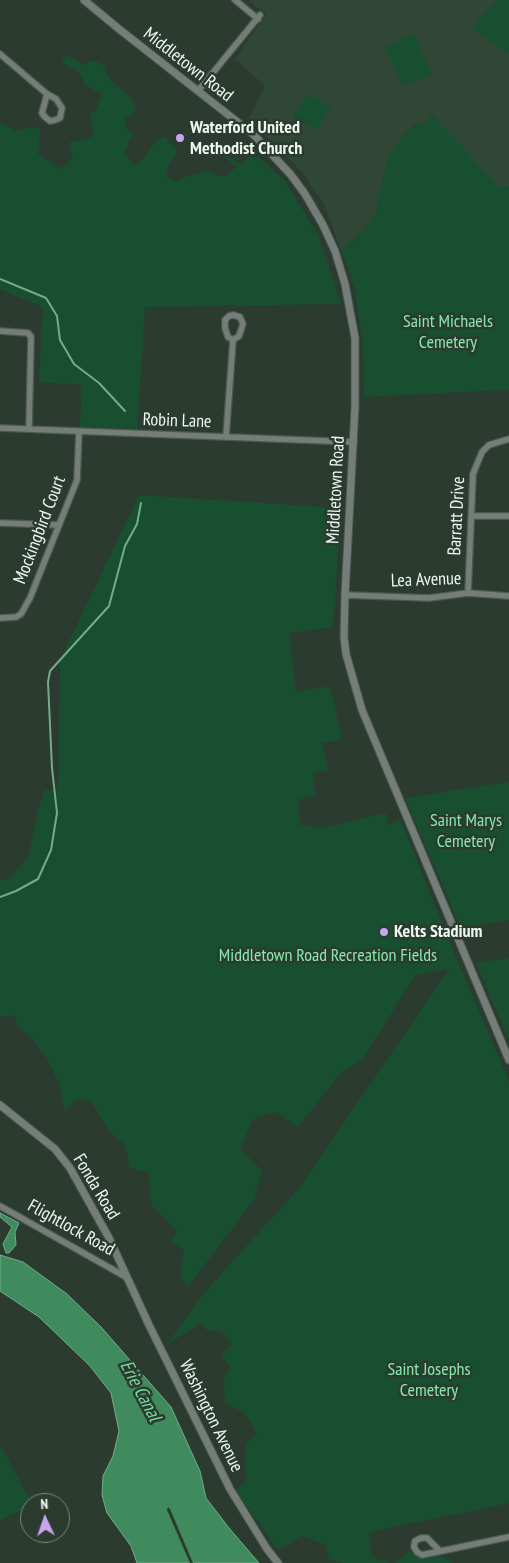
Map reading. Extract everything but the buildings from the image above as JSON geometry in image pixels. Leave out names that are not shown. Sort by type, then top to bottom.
[{"type":"street","name":"Middletown Road","points":[[84,0],[254,135],[305,194],[323,225],[341,268],[352,315],[355,338],[354,442],[345,595],[344,637],[346,654],[362,710],[509,1060]]},
{"type":"street","points":[[198,91],[259,17],[234,0]]},
{"type":"street","points":[[0,54],[47,94],[56,99],[62,108],[60,118],[50,121],[44,118],[42,113],[47,94]]},
{"type":"street","points":[[0,331],[28,333],[31,337],[29,428]]},
{"type":"street","points":[[226,437],[234,340]]},
{"type":"street","name":"Robin Lane","points":[[0,428],[354,442]]},
{"type":"street","name":"Mockingbird Court","points":[[0,618],[16,617],[26,608],[77,480],[79,432]]},
{"type":"street","name":"Barratt Drive","points":[[468,593],[473,474],[478,457],[489,445],[509,439]]},
{"type":"street","points":[[472,516],[509,516]]},
{"type":"street","points":[[0,523],[59,525]]},
{"type":"street","name":"Lea Avenue","points":[[345,595],[429,598],[468,593],[509,596]]},
{"type":"street","name":"Fonda Road","points":[[0,1105],[54,1149],[70,1168],[109,1238],[126,1277]]},
{"type":"street","name":"Flightlock Road","points":[[0,1206],[126,1277]]},
{"type":"street","name":"Washington Avenue","points":[[126,1277],[230,1489],[267,1549],[278,1563]]},
{"type":"street","points":[[439,1550],[509,1536]]},
{"type":"shaded area","points":[[248,0],[509,0],[509,186],[500,188],[425,125],[416,123],[402,138],[388,159],[376,212],[361,233],[341,250],[325,206],[301,171],[249,119],[265,86],[235,59],[266,14]]},
{"type":"green space","points":[[498,0],[509,0],[509,54],[476,30],[476,22]]},
{"type":"green space","points":[[414,34],[432,74],[403,86],[385,47]]},
{"type":"green space","points":[[67,55],[84,65],[92,60],[104,65],[108,77],[132,100],[137,110],[125,119],[125,128],[133,133],[124,153],[134,166],[145,158],[153,144],[164,136],[178,152],[165,172],[168,178],[176,182],[186,176],[208,171],[219,176],[227,176],[236,167],[216,149],[240,164],[251,155],[260,158],[285,181],[318,235],[341,304],[145,307],[137,429],[80,427],[82,385],[39,382],[43,307],[0,289],[0,123],[16,131],[32,127],[40,129],[38,154],[62,169],[73,156],[69,142],[85,140],[94,135],[90,116],[96,109],[102,94],[85,85],[80,73],[61,62]]},
{"type":"green space","points":[[308,93],[331,108],[316,131],[293,116]]},
{"type":"green space","name":"Saint Michaels Cemetery","points":[[431,113],[500,188],[509,186],[509,391],[364,397],[363,343],[355,289],[341,250],[361,233],[376,212],[387,159],[402,138],[417,123],[425,125]]},
{"type":"green space","points":[[139,495],[341,508],[333,627],[289,633],[296,692],[330,686],[342,740],[322,743],[328,771],[313,773],[315,795],[298,800],[300,825],[322,828],[386,813],[388,825],[400,819],[509,1081],[509,1503],[369,1532],[371,1556],[390,1563],[343,1563],[329,1559],[326,1545],[301,1536],[285,1547],[277,1549],[236,1491],[247,1479],[245,1465],[246,1443],[257,1435],[245,1413],[225,1403],[224,1379],[230,1366],[221,1355],[232,1344],[221,1331],[206,1330],[202,1323],[167,1344],[205,1292],[299,1188],[449,969],[416,975],[362,1059],[340,1074],[298,1127],[276,1112],[253,1119],[240,1148],[262,1171],[253,1201],[187,1288],[181,1275],[184,1251],[171,1241],[177,1231],[151,1204],[149,1173],[130,1168],[125,1145],[109,1131],[91,1101],[76,1099],[65,1112],[60,1085],[47,1059],[35,1042],[19,1027],[14,1015],[0,1017],[0,880],[7,880],[28,858],[40,802],[45,790],[58,791],[60,660]]},
{"type":"green space","name":"Saint Marys Cemetery","points":[[509,782],[509,920],[461,928],[405,798]]},
{"type":"green space","points":[[509,958],[509,1040],[476,963]]},
{"type":"green space","points":[[2,1448],[27,1493],[20,1493],[20,1511],[0,1520],[0,1449]]},
{"type":"green space","points":[[410,1551],[423,1560],[438,1555],[453,1563],[395,1563]]},
{"type":"water","points":[[0,1213],[19,1223],[15,1232],[16,1245],[9,1253],[6,1253],[3,1244],[12,1227],[0,1217]]},
{"type":"water","name":"Erie Canal","points":[[0,1255],[23,1262],[67,1294],[101,1327],[171,1407],[200,1471],[206,1498],[259,1563],[137,1563],[131,1546],[107,1513],[102,1495],[103,1476],[113,1456],[119,1431],[111,1393],[90,1366],[39,1317],[0,1291]]},
{"type":"pier","points":[[168,1507],[193,1563],[190,1563],[167,1510]]},
{"type":"waterway","points":[[0,279],[46,298],[57,316],[60,340],[74,364],[99,383],[125,411]]},
{"type":"waterway","points":[[0,897],[38,879],[51,850],[57,813],[52,768],[48,682],[50,671],[109,606],[125,546],[137,524],[141,503]]},
{"type":"place","name":"Waterford United Methodist Church","points":[[180,138]]},
{"type":"place","name":"Kelts Stadium","points":[[384,932]]},
{"type":"park label","name":"Middletown Road Recreation Fields","points":[[328,956]]},
{"type":"park label","name":"Saint Josephs Cemetery","points":[[429,1380]]}]
